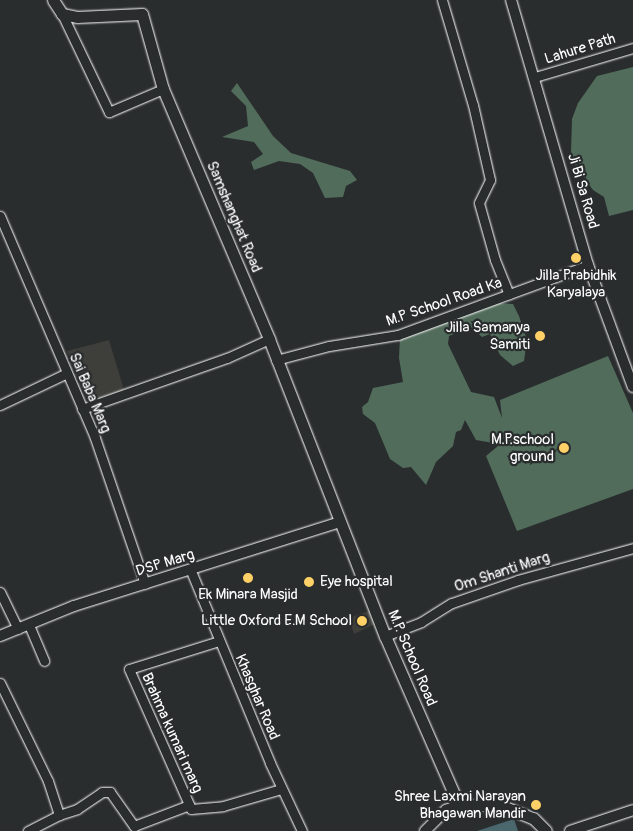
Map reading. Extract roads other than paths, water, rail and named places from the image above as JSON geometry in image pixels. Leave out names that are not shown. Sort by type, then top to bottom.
[{"type":"main road","points":[[52,0],[62,14]]},
{"type":"main road","name":"Samshanghat Road","points":[[62,14],[77,17],[142,14],[163,89],[269,339],[340,522]]},
{"type":"main road","name":"M.P. School Road","points":[[340,522],[386,636],[459,805]]},
{"type":"main road","points":[[459,805],[500,805],[533,818],[546,831]]},
{"type":"street","points":[[442,0],[473,105],[490,180],[479,202],[495,260],[509,294]]},
{"type":"street","name":"Ji Bi Sa Road","points":[[511,0],[535,77],[588,265],[633,387]]},
{"type":"street","points":[[62,14],[108,112],[163,89]]},
{"type":"street","name":"Lahure Path","points":[[535,77],[633,48]]},
{"type":"street","name":"Sai Baba Marg","points":[[0,216],[95,438],[145,584]]},
{"type":"street","name":"M.P School Road Ka","points":[[276,360],[329,346],[398,335],[588,265]]},
{"type":"street","points":[[82,409],[226,358],[269,339]]},
{"type":"street","points":[[0,405],[67,373]]},
{"type":"street","name":"DSP Marg","points":[[0,636],[74,606],[191,571],[340,522]]},
{"type":"street","name":"Om Shanti Marg","points":[[386,636],[421,622],[452,602],[518,580],[633,548]]},
{"type":"street","name":"Khasghar Road","points":[[191,571],[281,789],[302,831]]},
{"type":"street","points":[[0,592],[18,629]]},
{"type":"street","points":[[29,625],[44,661]]},
{"type":"street","name":"Brahma kumari marg","points":[[219,640],[129,669],[191,810],[223,806],[281,789]]},
{"type":"street","points":[[0,683],[48,781],[59,815]]},
{"type":"street","points":[[28,831],[59,815],[77,809],[102,792],[110,792],[134,826],[189,805]]},
{"type":"street","points":[[425,831],[446,810],[459,805]]},
{"type":"street","points":[[570,831],[633,810]]},
{"type":"water","points":[[514,819],[518,831],[477,831]]},
{"type":"place","name":"Jilla Prabidhik Karyalaya","points":[[576,258]]},
{"type":"place","name":"Jilla Samanya Samiti","points":[[540,336]]},
{"type":"place","name":"M.P.school ground","points":[[564,448]]},
{"type":"place","name":"Ek Minara Masjid","points":[[248,578]]},
{"type":"place","name":"Eye hospital","points":[[309,582]]},
{"type":"place","name":"Little Oxford E.M School","points":[[362,621]]},
{"type":"place","name":"Shree Laxmi Narayan Bhagawan Mandir","points":[[536,805]]}]
